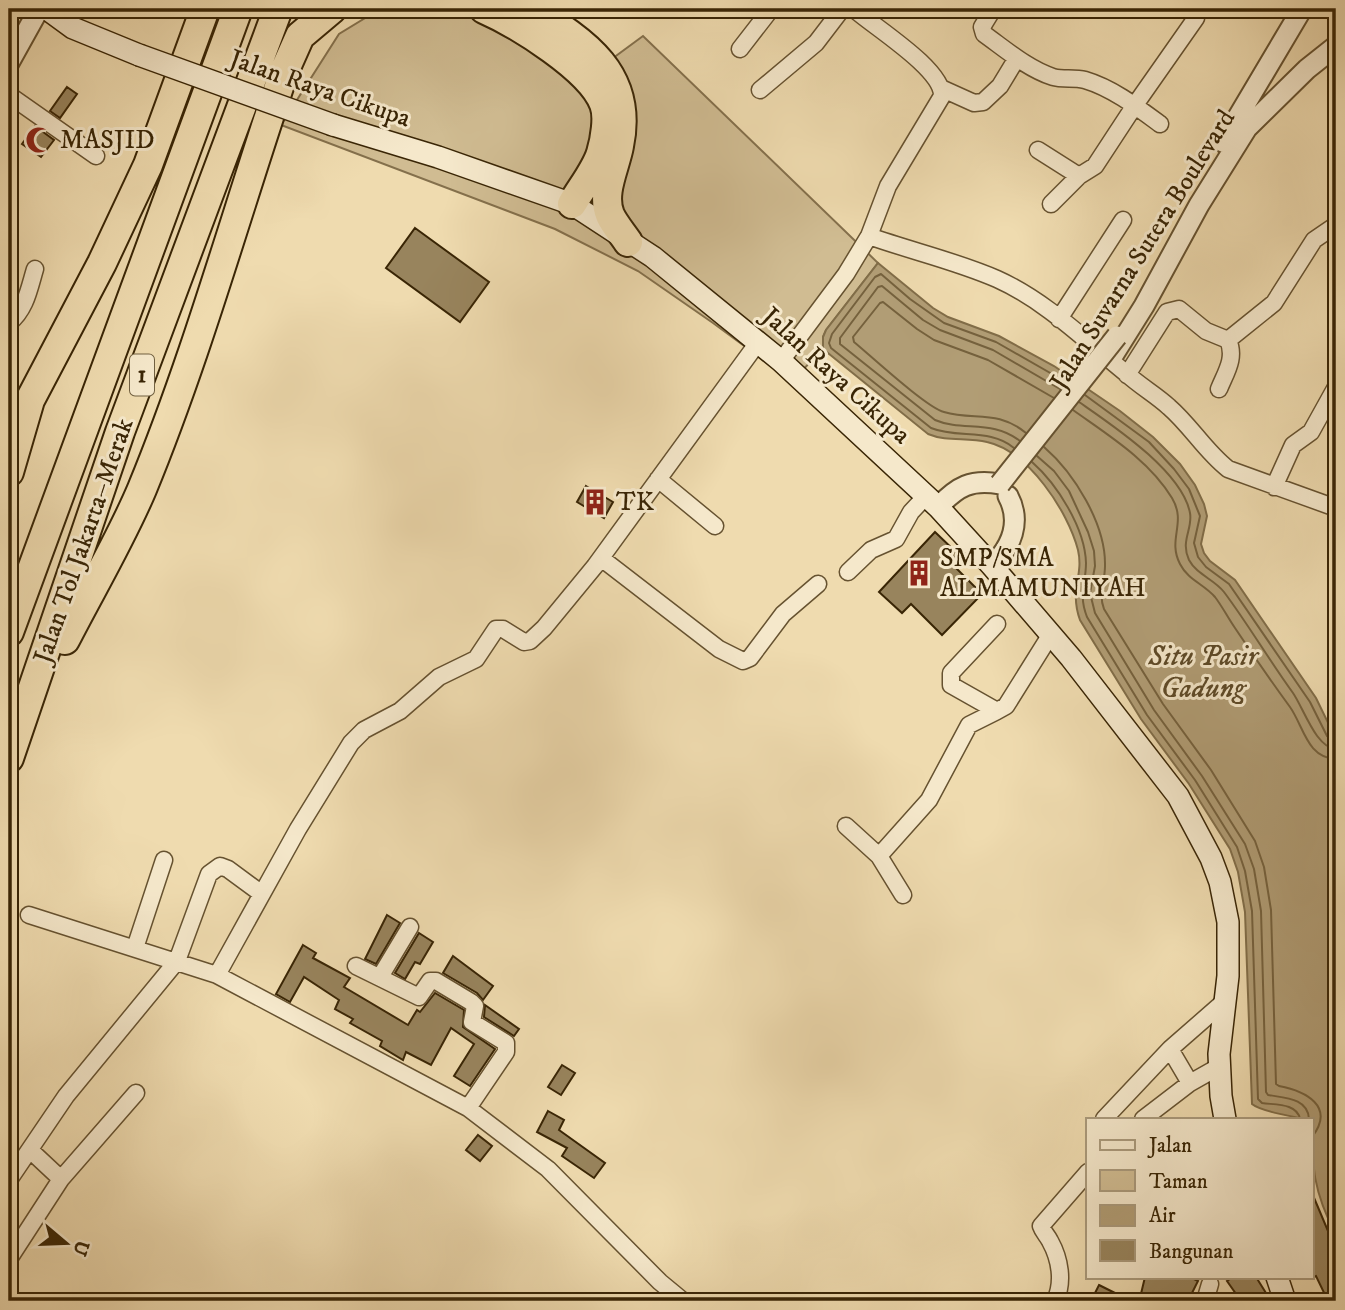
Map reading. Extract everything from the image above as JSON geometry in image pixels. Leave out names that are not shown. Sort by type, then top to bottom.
[{"type":"highway","points":[[9,472],[30,400],[102,263],[148,165],[205,9]]},
{"type":"highway","name":"Jalan Tol Jakarta–Merak","points":[[9,632],[238,9]]},
{"type":"highway","name":"Jalan Tol Jakarta–Merak","points":[[9,758],[120,432],[278,9]]},
{"type":"highway","points":[[20,727],[141,492],[191,356],[284,72],[313,9]]},
{"type":"highway","points":[[300,36],[332,9]]},
{"type":"highway","points":[[484,9],[517,25],[575,68],[588,79],[605,106],[600,156],[572,204]]},
{"type":"highway","points":[[531,9],[580,40],[610,75],[619,94],[622,119],[620,144],[606,199],[610,215],[628,242]]},
{"type":"main road","name":"Jalan Raya Cikupa","points":[[47,9],[73,28],[139,55],[333,125],[438,157],[572,204],[653,257],[759,341],[932,502],[1051,634],[1178,796],[1211,858],[1226,910],[1228,976],[1220,1066],[1225,1118]]},
{"type":"main road","points":[[1277,1278],[1285,1301]]},
{"type":"street","points":[[12,50],[39,9]]},
{"type":"street","points":[[740,49],[771,9]]},
{"type":"street","points":[[760,90],[816,43],[842,9]]},
{"type":"street","points":[[854,9],[933,74],[943,89],[974,103],[983,103],[1000,86],[1017,58]]},
{"type":"street","points":[[993,9],[982,27],[984,34],[1017,58],[1050,76],[1084,80],[1135,105],[1160,124]]},
{"type":"street","name":"Jalan Suvarna Sutera Boulevard","points":[[1116,345],[1230,130],[1302,9]]},
{"type":"street","points":[[1051,204],[1079,176],[1095,166],[1196,18]]},
{"type":"street","name":"Jalan Suvarna Sutera Boulevard","points":[[1116,345],[1144,306],[1199,205],[1247,128],[1307,69],[1336,46]]},
{"type":"street","points":[[781,361],[846,274],[869,236],[888,186],[924,124],[940,103],[943,89]]},
{"type":"street","points":[[9,95],[96,156]]},
{"type":"street","points":[[1038,150],[1079,176]]},
{"type":"street","points":[[1059,319],[1123,220]]},
{"type":"street","points":[[1228,340],[1274,303],[1314,240],[1336,225]]},
{"type":"street","points":[[869,236],[997,279],[1059,319],[1169,407],[1190,426],[1214,458],[1228,469],[1336,508]]},
{"type":"street","points":[[9,323],[24,305],[35,269]]},
{"type":"street","points":[[1127,375],[1167,312],[1179,309],[1206,331],[1228,340],[1231,362],[1219,389]]},
{"type":"street","points":[[217,975],[298,829],[357,735],[400,711],[439,677],[475,659],[496,629],[503,629],[524,642],[530,641],[544,628],[601,558],[759,341]]},
{"type":"street","points":[[1004,490],[1116,345]]},
{"type":"street","points":[[1274,487],[1293,445],[1311,432],[1336,387]]},
{"type":"street","points":[[658,479],[715,526]]},
{"type":"street","points":[[848,572],[871,550],[897,539],[911,512],[971,483],[983,481],[1004,490],[1012,504],[1015,523],[1012,542],[992,566]]},
{"type":"street","points":[[601,558],[719,649],[743,660],[750,658],[783,614],[818,584]]},
{"type":"street","points":[[997,711],[951,685],[949,679],[951,673],[998,624]]},
{"type":"street","points":[[880,856],[929,800],[969,725],[1006,706],[1051,634]]},
{"type":"street","points":[[846,826],[880,856],[903,895]]},
{"type":"street","points":[[135,948],[164,860]]},
{"type":"street","points":[[9,1180],[66,1096],[177,961],[212,871],[220,866],[228,869],[240,881],[262,894]]},
{"type":"street","points":[[29,915],[217,975],[468,1108],[548,1169],[660,1282],[683,1301]]},
{"type":"street","points":[[380,977],[410,928]]},
{"type":"street","points":[[356,966],[419,997],[430,981],[436,981],[471,1002],[475,1006],[472,1022],[506,1043],[506,1052],[468,1108]]},
{"type":"street","points":[[1105,1118],[1170,1049],[1226,1000]]},
{"type":"street","points":[[1170,1049],[1190,1083]]},
{"type":"street","points":[[1144,1118],[1190,1083],[1220,1066]]},
{"type":"street","points":[[9,1259],[61,1179],[136,1093]]},
{"type":"street","points":[[30,1150],[61,1179]]},
{"type":"street","points":[[1055,1301],[1061,1286],[1060,1273],[1050,1239],[1041,1226],[1086,1174]]},
{"type":"street","points":[[1205,1301],[1210,1284]]},
{"type":"green space","points":[[380,9],[469,9],[590,75],[643,36],[878,263],[826,330],[823,349],[792,381],[638,271],[555,229],[281,125],[339,34]]},
{"type":"water","name":"Situ Pasir Gadung","points":[[878,263],[933,308],[948,317],[999,336],[1054,366],[1120,411],[1153,437],[1180,464],[1195,485],[1207,516],[1201,544],[1204,553],[1235,580],[1316,698],[1336,739],[1336,1235],[1315,1179],[1314,1118],[1272,1112],[1252,1104],[1245,912],[1238,872],[1230,849],[1189,784],[1141,719],[1080,620],[1076,600],[1078,550],[1056,501],[1031,470],[1002,448],[987,442],[928,434],[823,349],[826,330]]},
{"type":"building","points":[[67,87],[77,94],[60,118],[50,111]]},
{"type":"building","name":"MASJID","points":[[35,126],[54,140],[41,157],[22,144]]},
{"type":"building","points":[[415,228],[489,282],[460,322],[386,268]]},
{"type":"building","name":"TK","points":[[586,486],[613,502],[604,518],[577,502]]},
{"type":"building","points":[[935,532],[958,554],[950,562],[982,594],[942,635],[911,604],[902,613],[879,592]]},
{"type":"building","points":[[387,915],[400,923],[376,964],[365,959]]},
{"type":"building","points":[[419,933],[433,942],[420,964],[415,962],[405,979],[395,973]]},
{"type":"building","points":[[303,945],[316,953],[313,958],[350,978],[344,987],[408,1025],[417,1010],[420,1012],[435,993],[464,1010],[463,1027],[495,1049],[470,1086],[454,1076],[474,1044],[451,1028],[431,1065],[406,1052],[403,1060],[380,1046],[382,1041],[350,1023],[353,1019],[335,1009],[339,1000],[304,977],[290,1002],[276,994]]},
{"type":"building","points":[[453,956],[493,986],[483,1000],[477,993],[443,973]]},
{"type":"building","points":[[485,1005],[519,1029],[514,1036],[484,1017]]},
{"type":"building","points":[[562,1065],[575,1073],[561,1095],[548,1087]]},
{"type":"building","points":[[548,1111],[564,1120],[559,1130],[605,1163],[594,1178],[562,1156],[567,1148],[537,1132]]},
{"type":"building","points":[[478,1135],[492,1146],[480,1161],[466,1150]]},
{"type":"building","points":[[1314,1198],[1336,1250],[1336,1301],[1328,1301],[1316,1276],[1314,1277]]},
{"type":"building","points":[[1145,1278],[1192,1278],[1198,1281],[1188,1301],[1140,1298]]},
{"type":"building","points":[[1232,1278],[1257,1278],[1271,1301],[1241,1301],[1227,1281]]},
{"type":"building","points":[[1099,1285],[1131,1301],[1091,1301]]},
{"type":"place","name":"MASJID","points":[[39,140]]},
{"type":"place","name":"TK","points":[[595,502]]},
{"type":"place","name":"SMP/SMA ALMAMUNIYAH","points":[[919,573]]}]
